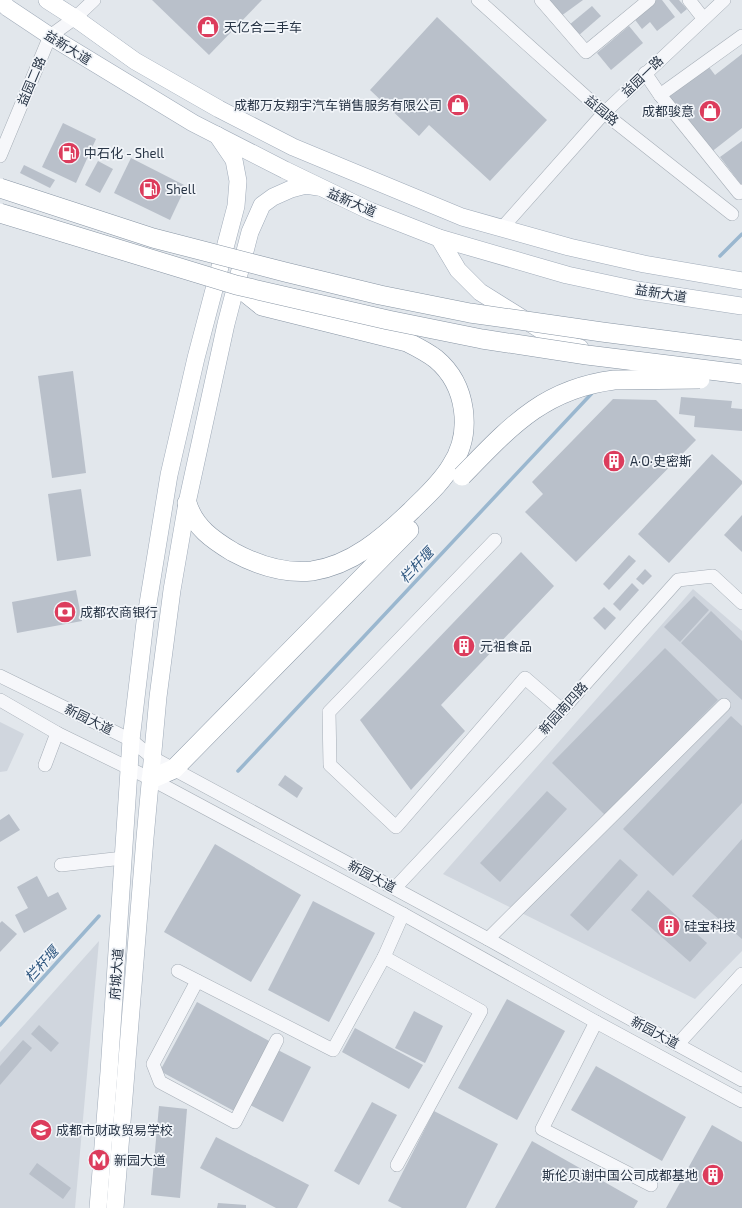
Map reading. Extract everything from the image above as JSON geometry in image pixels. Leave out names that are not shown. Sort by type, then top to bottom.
[{"type":"highway","points":[[0,188],[153,238],[380,295],[470,313],[742,350]]},
{"type":"highway","points":[[0,213],[236,285],[388,320],[482,339],[587,355],[742,374]]},
{"type":"highway","points":[[186,503],[195,522],[205,532],[218,543],[246,559],[284,570],[311,571],[334,565],[368,549],[379,541],[439,482],[457,471],[464,424],[464,412],[452,377],[436,359],[407,342],[262,306],[236,285]]},
{"type":"highway","points":[[151,779],[174,769],[457,471],[519,420],[553,398],[570,390],[594,383],[614,380],[742,379]]},
{"type":"main road","name":"益新大道","points":[[47,0],[135,61],[293,147],[462,217],[569,247],[644,264],[742,281]]},
{"type":"main road","name":"益新大道","points":[[0,1],[50,36],[193,123],[318,187],[370,211],[439,238],[567,275],[637,290],[742,306]]},
{"type":"main road","name":"府城大道","points":[[98,1208],[109,1072],[131,740],[146,622],[169,475],[196,358],[236,206],[238,181],[234,160],[217,135]]},
{"type":"main road","name":"府城大道","points":[[115,1208],[161,674],[172,590],[186,503],[226,324],[250,232],[262,205],[273,197],[291,189],[306,185],[318,187]]},
{"type":"main road","points":[[439,238],[458,270],[480,292],[562,343],[654,371],[742,382]]},
{"type":"street","points":[[50,36],[75,18],[94,0]]},
{"type":"street","name":"益园路","points":[[478,0],[604,113],[732,214]]},
{"type":"street","points":[[541,0],[586,52],[649,0]]},
{"type":"street","points":[[689,0],[703,18]]},
{"type":"street","name":"益园一路","points":[[502,228],[604,113],[703,18],[724,0]]},
{"type":"street","name":"益园二路","points":[[0,156],[50,36]]},
{"type":"street","points":[[660,95],[742,36]]},
{"type":"street","points":[[645,73],[660,95],[739,193],[742,191]]},
{"type":"street","points":[[495,540],[329,712],[330,765],[396,826],[525,678],[562,710]]},
{"type":"street","name":"新园南四路","points":[[395,888],[562,710],[678,580],[713,576],[742,603]]},
{"type":"street","name":"新园大道","points":[[0,676],[131,740],[153,758],[395,888],[742,1080]]},
{"type":"street","name":"新园大道","points":[[0,700],[57,733],[130,768],[403,914],[596,1022],[742,1101]]},
{"type":"street","points":[[488,939],[724,705]]},
{"type":"street","points":[[45,765],[57,733]]},
{"type":"street","points":[[61,865],[124,858]]},
{"type":"street","points":[[178,971],[333,1050],[384,957],[403,914]]},
{"type":"street","points":[[384,957],[480,1012],[397,1165]]},
{"type":"street","points":[[678,1044],[742,974]]},
{"type":"street","points":[[196,980],[153,1064],[160,1082],[235,1122],[277,1040]]},
{"type":"street","points":[[596,1022],[542,1129],[651,1185]]},
{"type":"shaded area","points":[[693,589],[742,631],[742,951],[695,999],[443,874]]},
{"type":"shaded area","points":[[0,722],[24,734],[7,771],[0,772]]},
{"type":"shaded area","name":"成都市财政贸易学校","points":[[99,941],[75,1208],[0,1208],[0,1052]]},
{"type":"building","name":"天亿合二手车","points":[[152,0],[262,0],[209,55]]},
{"type":"building","points":[[549,0],[583,0],[561,16]]},
{"type":"building","points":[[654,0],[662,0],[675,17],[657,31],[650,22],[642,29],[633,17]]},
{"type":"building","points":[[669,0],[679,0],[687,9],[681,14]]},
{"type":"building","points":[[592,6],[601,16],[578,36],[569,25]]},
{"type":"building","name":"成都万友翔宇汽车销售服务有限公司","points":[[437,17],[547,120],[490,181],[429,125],[419,136],[370,90]]},
{"type":"building","points":[[629,26],[643,43],[611,70],[597,53]]},
{"type":"building","name":"成都骏意","points":[[742,54],[742,128],[710,153],[666,95],[706,63],[715,75]]},
{"type":"building","name":"中石化 - Shell","points":[[63,123],[96,139],[76,183],[42,167]]},
{"type":"building","points":[[742,141],[742,186],[720,157]]},
{"type":"building","name":"Shell","points":[[131,158],[186,186],[170,220],[114,193]]},
{"type":"building","points":[[98,161],[113,169],[100,193],[85,185]]},
{"type":"building","points":[[24,165],[55,180],[50,188],[20,173]]},
{"type":"building","points":[[73,371],[86,473],[52,478],[38,376]]},
{"type":"building","points":[[681,397],[732,401],[731,408],[742,409],[742,431],[694,427],[695,416],[679,414]]},
{"type":"building","name":"A·O·史密斯","points":[[613,399],[656,400],[696,440],[576,562],[525,512],[543,494],[532,482]]},
{"type":"building","points":[[712,454],[742,481],[742,484],[669,563],[638,534]]},
{"type":"building","points":[[81,489],[91,556],[57,561],[48,494]]},
{"type":"building","points":[[742,515],[742,552],[724,535]]},
{"type":"building","name":"元祖食品","points":[[521,552],[554,586],[441,705],[465,731],[411,790],[360,720]]},
{"type":"building","points":[[629,555],[636,561],[609,590],[603,584]]},
{"type":"building","points":[[645,569],[652,576],[643,585],[636,579]]},
{"type":"building","points":[[632,583],[639,590],[620,611],[613,604]]},
{"type":"building","points":[[76,590],[82,621],[17,633],[12,602]]},
{"type":"building","points":[[694,596],[709,610],[680,642],[664,627]]},
{"type":"building","points":[[604,607],[616,618],[605,630],[593,618]]},
{"type":"building","points":[[711,611],[742,641],[742,700],[681,643]]},
{"type":"building","points":[[665,648],[718,700],[605,815],[552,763]]},
{"type":"building","points":[[731,716],[742,726],[742,803],[673,876],[623,829]]},
{"type":"building","points":[[285,775],[303,788],[297,798],[278,785]]},
{"type":"building","points":[[547,791],[567,809],[500,882],[480,863]]},
{"type":"building","points":[[9,814],[20,830],[0,842],[0,820]]},
{"type":"building","points":[[742,839],[742,939],[692,896]]},
{"type":"building","points":[[215,844],[301,895],[251,982],[164,932]]},
{"type":"building","points":[[620,859],[638,875],[588,931],[570,915]]},
{"type":"building","points":[[37,876],[48,897],[58,892],[67,909],[24,933],[15,915],[28,908],[17,887]]},
{"type":"building","name":"硅宝科技","points":[[648,890],[707,943],[690,962],[631,910]]},
{"type":"building","points":[[313,901],[375,933],[329,1022],[268,990]]},
{"type":"building","points":[[2,921],[17,934],[0,952],[0,923]]},
{"type":"building","points":[[507,999],[565,1031],[517,1120],[458,1088]]},
{"type":"building","points":[[197,1002],[271,1042],[234,1111],[160,1071]]},
{"type":"building","points":[[414,1011],[443,1026],[425,1063],[395,1048]]},
{"type":"building","points":[[39,1025],[59,1043],[51,1052],[31,1034]]},
{"type":"building","points":[[355,1028],[423,1065],[409,1089],[342,1052]]},
{"type":"building","points":[[23,1040],[32,1048],[0,1085],[0,1066]]},
{"type":"building","points":[[276,1049],[311,1067],[283,1122],[248,1104]]},
{"type":"building","points":[[596,1066],[686,1117],[662,1161],[571,1110]]},
{"type":"building","points":[[372,1102],[397,1115],[359,1185],[334,1171]]},
{"type":"building","points":[[159,1106],[187,1109],[180,1198],[151,1195]]},
{"type":"building","points":[[434,1111],[498,1144],[466,1208],[402,1208],[388,1201]]},
{"type":"building","name":"斯伦贝谢中国公司成都基地","points":[[712,1125],[742,1142],[742,1208],[666,1208]]},
{"type":"building","points":[[216,1137],[309,1185],[297,1208],[276,1208],[200,1168]]},
{"type":"building","points":[[532,1141],[638,1201],[634,1208],[495,1208]]},
{"type":"building","points":[[37,1163],[71,1188],[63,1199],[29,1174]]},
{"type":"building","points":[[218,1203],[246,1205],[246,1208],[217,1208]]},
{"type":"waterway","name":"栏杆堰","points":[[720,256],[742,234]]},
{"type":"waterway","name":"栏杆堰","points":[[238,771],[594,391]]},
{"type":"waterway","name":"栏杆堰","points":[[0,1025],[99,916]]},
{"type":"place","name":"天亿合二手车","points":[[208,27]]},
{"type":"place","name":"成都万友翔宇汽车销售服务有限公司","points":[[458,105]]},
{"type":"place","name":"成都骏意","points":[[710,111]]},
{"type":"place","name":"中石化 - Shell","points":[[69,153]]},
{"type":"place","name":"Shell","points":[[150,189]]},
{"type":"place","name":"A·O·史密斯","points":[[614,461]]},
{"type":"place","name":"成都农商银行","points":[[65,612]]},
{"type":"place","name":"元祖食品","points":[[464,646]]},
{"type":"place","name":"硅宝科技","points":[[669,926]]},
{"type":"place","name":"成都市财政贸易学校","points":[[41,1130]]},
{"type":"place","name":"新园大道","points":[[99,1160]]},
{"type":"place","name":"斯伦贝谢中国公司成都基地","points":[[713,1175]]}]
